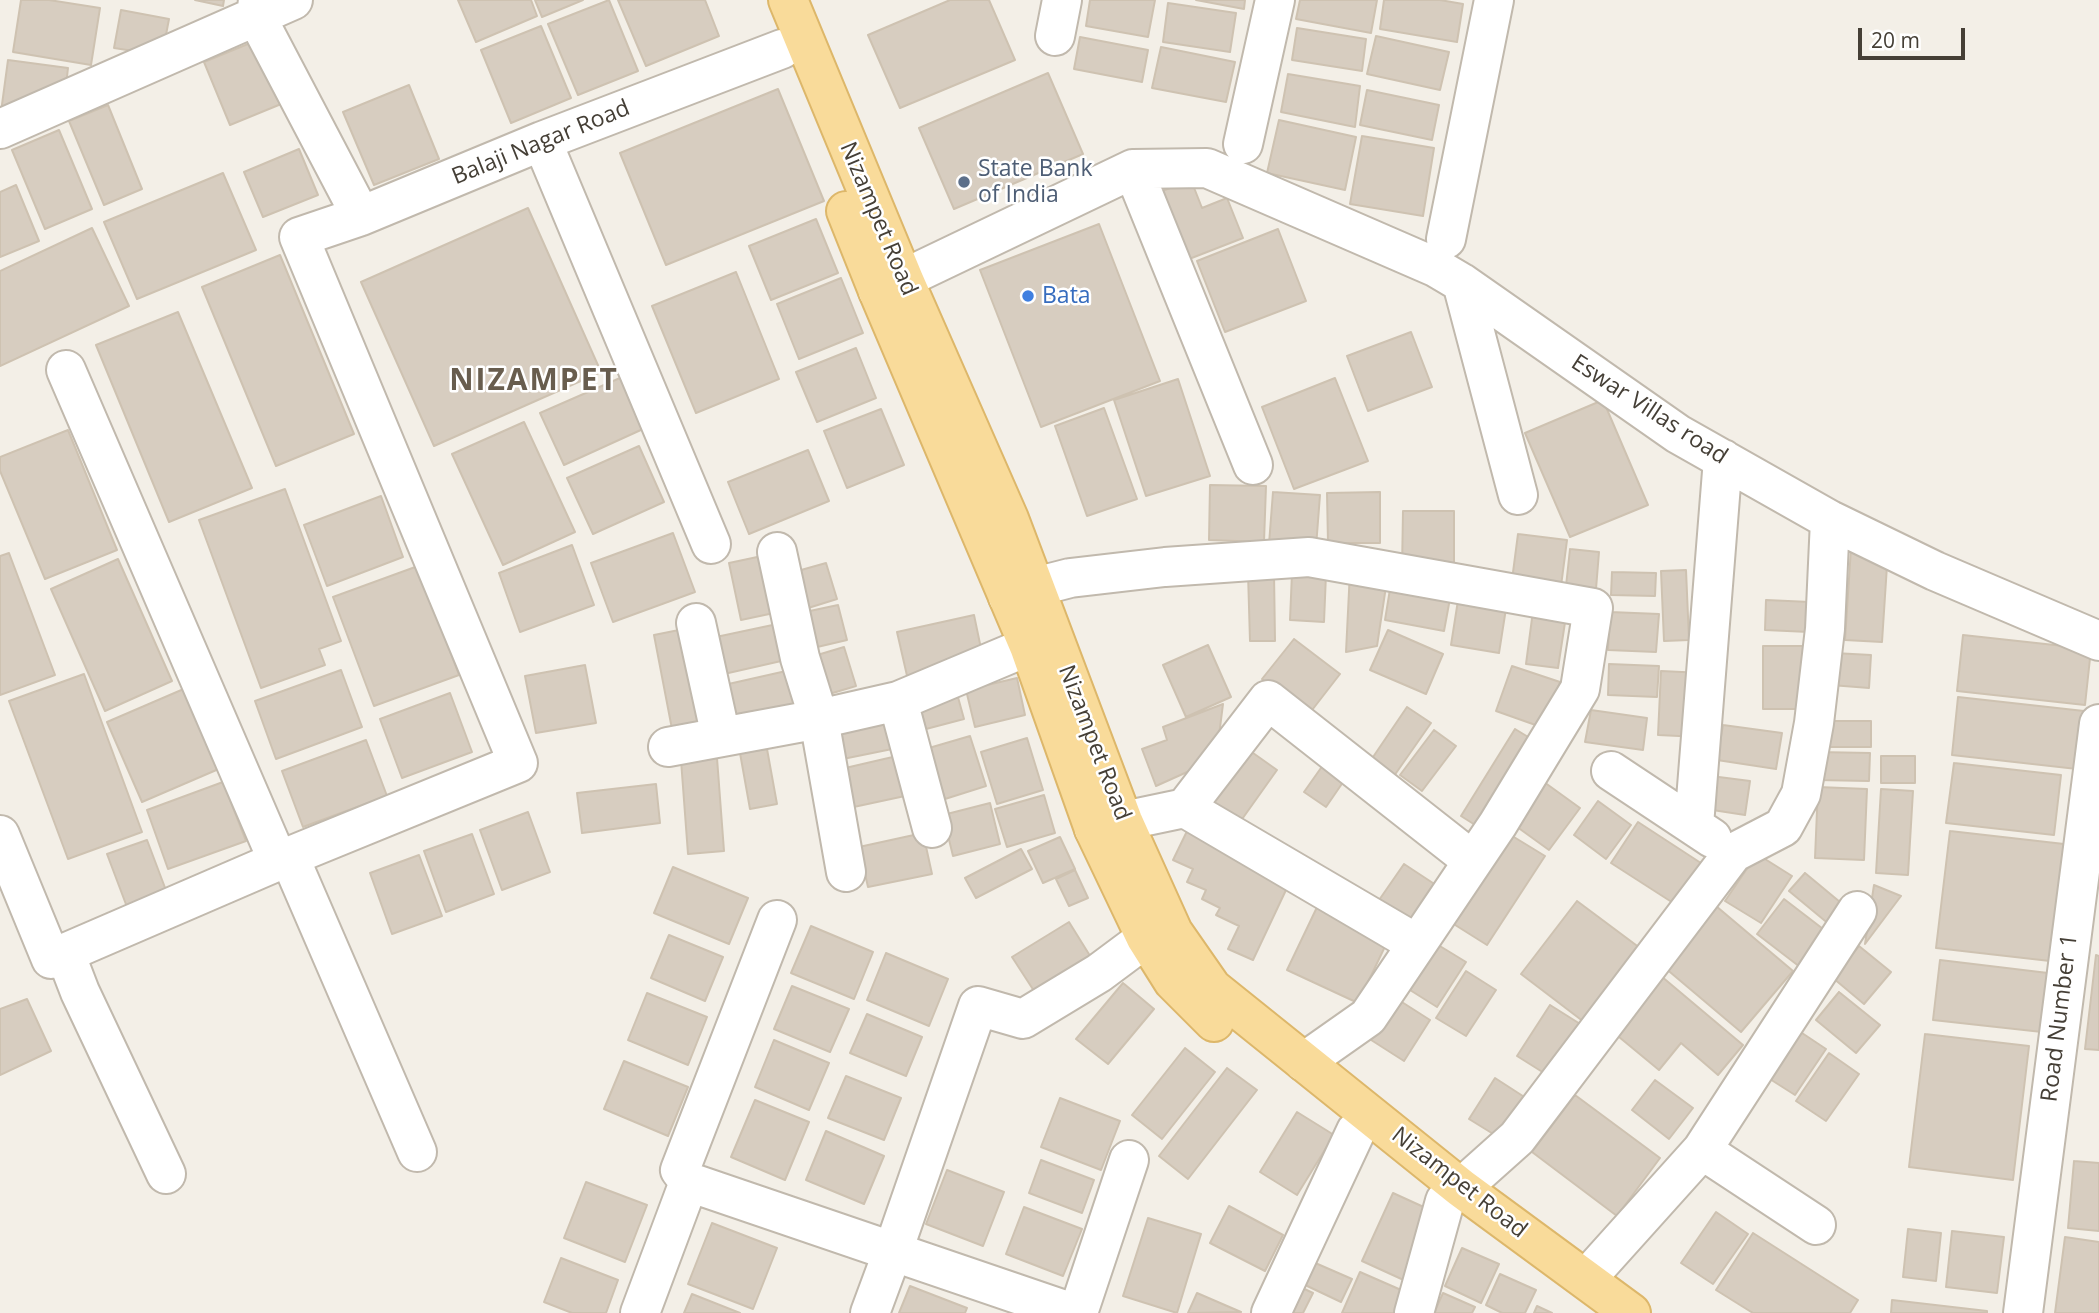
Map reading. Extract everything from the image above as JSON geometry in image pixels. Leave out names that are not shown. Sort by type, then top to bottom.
[{"type":"main road","name":"Nizampet Road","points":[[762,0],[891,286],[1022,592],[1109,825],[1146,938],[1173,981],[1216,1024],[1283,1078],[1356,1131],[1453,1194]]},
{"type":"main road","name":"Nizampet Road","points":[[788,0],[891,286]]},
{"type":"main road","name":"Nizampet Road","points":[[1022,592],[1029,646],[1109,825],[1173,932],[1212,988],[1304,1062],[1571,1295],[1589,1296],[1631,1313]]},
{"type":"street","points":[[0,129],[257,8],[293,0]]},
{"type":"street","points":[[1243,144],[1275,0]]},
{"type":"street","points":[[1446,239],[1494,0]]},
{"type":"street","points":[[257,8],[361,216]]},
{"type":"street","name":"Balaji Nagar Road","points":[[284,858],[518,763],[299,237],[361,216],[542,141],[782,49]]},
{"type":"street","points":[[542,141],[711,544]]},
{"type":"street","name":"Eswar Villas road","points":[[1133,169],[1207,168],[1435,267],[1462,283],[1678,434],[1830,520],[1935,571],[2099,641]]},
{"type":"street","points":[[891,286],[1133,169],[1253,464]]},
{"type":"street","points":[[1462,283],[1518,495]]},
{"type":"street","points":[[66,370],[417,1152]]},
{"type":"street","points":[[1694,825],[1723,459]]},
{"type":"street","points":[[1414,1313],[1453,1194],[1517,1138],[1733,853],[1783,827],[1801,794],[1814,723],[1825,629],[1830,520]]},
{"type":"street","points":[[777,552],[800,658],[819,719],[846,872]]},
{"type":"street","points":[[1022,592],[1070,578],[1165,567],[1309,557],[1593,608],[1580,689],[1498,824],[1368,1017],[1304,1062]]},
{"type":"street","points":[[696,623],[720,737]]},
{"type":"street","points":[[668,747],[819,719],[898,701],[1029,646]]},
{"type":"street","points":[[1109,825],[1185,808],[1268,700],[1473,861]]},
{"type":"street","points":[[898,701],[932,828]]},
{"type":"street","name":"Road Number 1","points":[[2023,1313],[2099,723]]},
{"type":"street","points":[[1611,771],[1733,853]]},
{"type":"street","points":[[1185,808],[1417,944]]},
{"type":"street","points":[[0,835],[51,959],[284,858]]},
{"type":"street","points":[[1589,1296],[1702,1150],[1857,911]]},
{"type":"street","points":[[777,920],[680,1170],[689,1182],[1075,1313],[1129,1160]]},
{"type":"street","points":[[870,1313],[978,1006],[1023,1019],[1099,972],[1146,938]]},
{"type":"street","points":[[65,953],[80,992],[166,1174]]},
{"type":"street","points":[[1271,1313],[1356,1131]]},
{"type":"street","points":[[1702,1150],[1815,1225]]},
{"type":"street","points":[[640,1313],[689,1182]]},
{"type":"building","points":[[21,0],[49,0],[100,8],[91,65],[13,52]]},
{"type":"building","points":[[195,0],[224,0],[223,6]]},
{"type":"building","points":[[458,0],[531,0],[537,16],[476,42]]},
{"type":"building","points":[[535,0],[583,0],[542,17]]},
{"type":"building","points":[[609,0],[638,71],[578,95],[548,24]]},
{"type":"building","points":[[618,0],[705,0],[719,36],[646,66]]},
{"type":"building","points":[[950,0],[989,0],[1015,60],[900,108],[868,35]]},
{"type":"building","points":[[1090,0],[1155,0],[1148,37],[1086,26]]},
{"type":"building","points":[[1196,0],[1245,0],[1244,9]]},
{"type":"building","points":[[1300,0],[1377,0],[1371,33],[1296,19]]},
{"type":"building","points":[[1384,0],[1440,0],[1463,4],[1457,42],[1380,29]]},
{"type":"building","points":[[1168,3],[1236,13],[1230,52],[1163,42]]},
{"type":"building","points":[[121,10],[169,19],[165,40],[157,39],[155,48],[141,46],[140,52],[114,48]]},
{"type":"building","points":[[541,26],[571,98],[511,123],[481,50]]},
{"type":"building","points":[[1297,28],[1366,39],[1362,71],[1292,60]]},
{"type":"building","points":[[1376,36],[1449,52],[1440,90],[1367,74]]},
{"type":"building","points":[[1080,37],[1148,50],[1142,82],[1074,69]]},
{"type":"building","points":[[260,39],[286,102],[230,125],[204,62]]},
{"type":"building","points":[[1161,47],[1235,62],[1226,102],[1152,88]]},
{"type":"building","points":[[8,60],[68,68],[66,85],[55,84],[1,112]]},
{"type":"building","points":[[1048,73],[1083,154],[954,209],[919,128]]},
{"type":"building","points":[[1288,74],[1360,86],[1355,127],[1281,112]]},
{"type":"building","points":[[409,85],[439,159],[374,185],[343,112]]},
{"type":"building","points":[[778,89],[824,201],[666,265],[620,153]]},
{"type":"building","points":[[1367,90],[1439,105],[1432,140],[1360,125]]},
{"type":"building","points":[[108,105],[142,189],[104,205],[69,121]]},
{"type":"building","points":[[1279,120],[1356,137],[1345,190],[1267,173]]},
{"type":"building","points":[[59,130],[92,209],[45,229],[12,150]]},
{"type":"building","points":[[1362,136],[1434,148],[1423,216],[1350,204]]},
{"type":"building","points":[[299,149],[318,195],[263,217],[244,172]]},
{"type":"building","points":[[223,173],[256,250],[137,299],[104,222]]},
{"type":"building","points":[[1191,180],[1202,208],[1227,198],[1243,238],[1184,261],[1157,193]]},
{"type":"building","points":[[16,185],[39,241],[0,257],[0,192]]},
{"type":"building","points":[[528,208],[601,372],[434,446],[361,282]]},
{"type":"building","points":[[816,219],[838,273],[771,300],[749,246]]},
{"type":"building","points":[[1099,224],[1160,381],[1041,427],[980,270]]},
{"type":"building","points":[[92,228],[129,306],[0,366],[0,271]]},
{"type":"building","points":[[1278,229],[1306,301],[1225,332],[1197,261]]},
{"type":"building","points":[[280,255],[354,434],[276,466],[202,287]]},
{"type":"building","points":[[736,272],[779,379],[696,413],[652,306]]},
{"type":"building","points":[[841,278],[863,333],[799,359],[777,304]]},
{"type":"building","points":[[178,312],[252,488],[169,522],[96,345]]},
{"type":"building","points":[[1411,332],[1432,387],[1368,411],[1347,356]]},
{"type":"building","points":[[856,348],[876,398],[817,422],[796,372]]},
{"type":"building","points":[[620,378],[643,429],[564,465],[540,413]]},
{"type":"building","points":[[1335,378],[1368,461],[1294,489],[1262,407]]},
{"type":"building","points":[[1178,379],[1210,476],[1146,496],[1114,400]]},
{"type":"building","points":[[1603,400],[1648,505],[1570,537],[1525,433]]},
{"type":"building","points":[[1104,408],[1137,499],[1087,516],[1055,426]]},
{"type":"building","points":[[881,409],[904,465],[847,488],[824,431]]},
{"type":"building","points":[[524,422],[575,532],[503,565],[452,454]]},
{"type":"building","points":[[68,430],[117,550],[45,579],[0,471],[0,457]]},
{"type":"building","points":[[639,446],[664,502],[593,534],[567,478]]},
{"type":"building","points":[[808,450],[829,501],[749,534],[728,482]]},
{"type":"building","points":[[1210,485],[1266,486],[1264,542],[1209,540]]},
{"type":"building","points":[[285,489],[341,641],[319,649],[325,665],[261,688],[199,520]]},
{"type":"building","points":[[1273,492],[1320,495],[1316,547],[1269,544]]},
{"type":"building","points":[[1380,492],[1380,543],[1328,543],[1327,493]]},
{"type":"building","points":[[381,496],[403,557],[327,586],[304,525]]},
{"type":"building","points":[[1403,511],[1454,511],[1454,570],[1402,570]]},
{"type":"building","points":[[673,533],[695,592],[613,622],[591,563]]},
{"type":"building","points":[[1518,534],[1567,540],[1561,586],[1512,580]]},
{"type":"building","points":[[572,545],[594,605],[520,632],[499,573]]},
{"type":"building","points":[[1851,548],[1888,550],[1882,642],[1845,640]]},
{"type":"building","points":[[1570,549],[1599,552],[1596,589],[1566,586]]},
{"type":"building","points":[[9,553],[55,675],[0,695],[0,556]]},
{"type":"building","points":[[762,556],[774,613],[741,620],[729,563]]},
{"type":"building","points":[[118,559],[172,681],[105,711],[51,589]]},
{"type":"building","points":[[826,563],[837,599],[805,609],[794,572]]},
{"type":"building","points":[[418,566],[459,675],[374,706],[333,597]]},
{"type":"building","points":[[1686,570],[1689,640],[1664,641],[1661,571]]},
{"type":"building","points":[[1350,571],[1388,573],[1377,646],[1346,652]]},
{"type":"building","points":[[1612,572],[1656,573],[1655,596],[1611,595]]},
{"type":"building","points":[[1248,573],[1274,573],[1275,641],[1250,641]]},
{"type":"building","points":[[1292,573],[1326,574],[1324,622],[1290,620]]},
{"type":"building","points":[[1391,583],[1451,593],[1444,631],[1385,620]]},
{"type":"building","points":[[1459,594],[1507,602],[1499,653],[1451,645]]},
{"type":"building","points":[[1766,600],[1810,602],[1809,632],[1765,630]]},
{"type":"building","points":[[838,605],[847,640],[813,648],[805,612]]},
{"type":"building","points":[[1533,611],[1566,616],[1558,668],[1526,664]]},
{"type":"building","points":[[1610,612],[1659,614],[1656,652],[1608,650]]},
{"type":"building","points":[[974,615],[984,663],[908,680],[897,632]]},
{"type":"building","points":[[782,623],[790,659],[724,674],[716,637]]},
{"type":"building","points":[[694,627],[712,721],[672,729],[654,635]]},
{"type":"building","points":[[1388,630],[1443,654],[1426,694],[1370,670]]},
{"type":"building","points":[[1963,635],[2091,649],[2085,705],[1957,691]]},
{"type":"building","points":[[1294,639],[1340,674],[1309,714],[1262,679]]},
{"type":"building","points":[[1208,645],[1231,697],[1186,717],[1163,665]]},
{"type":"building","points":[[1763,646],[1809,646],[1809,709],[1763,709]]},
{"type":"building","points":[[844,647],[856,686],[826,695],[814,656]]},
{"type":"building","points":[[1834,653],[1871,655],[1869,688],[1831,685]]},
{"type":"building","points":[[1609,664],[1659,666],[1657,697],[1608,695]]},
{"type":"building","points":[[585,665],[596,723],[536,733],[525,676]]},
{"type":"building","points":[[1512,666],[1560,682],[1544,728],[1496,711]]},
{"type":"building","points":[[795,669],[804,710],[733,726],[724,685]]},
{"type":"building","points":[[341,670],[362,727],[276,759],[255,701]]},
{"type":"building","points":[[1661,671],[1703,673],[1700,737],[1658,735]]},
{"type":"building","points":[[84,674],[142,832],[68,859],[9,701]]},
{"type":"building","points":[[1017,678],[1025,715],[975,727],[966,690]]},
{"type":"building","points":[[186,688],[221,768],[142,802],[107,722]]},
{"type":"building","points":[[956,690],[964,719],[926,729],[918,699]]},
{"type":"building","points":[[450,693],[472,752],[402,778],[380,719]]},
{"type":"building","points":[[1958,697],[2084,711],[2077,769],[1952,755]]},
{"type":"building","points":[[1223,704],[1216,759],[1156,786],[1142,749],[1167,740],[1163,727]]},
{"type":"building","points":[[1407,707],[1431,723],[1394,776],[1371,760]]},
{"type":"building","points":[[895,708],[902,747],[833,761],[825,723]]},
{"type":"building","points":[[1591,710],[1647,718],[1643,750],[1585,742]]},
{"type":"building","points":[[1827,721],[1871,721],[1871,747],[1827,747]]},
{"type":"building","points":[[1723,725],[1782,733],[1776,769],[1717,760]]},
{"type":"building","points":[[1515,729],[1538,743],[1483,830],[1461,816]]},
{"type":"building","points":[[1434,730],[1456,746],[1422,791],[1400,775]]},
{"type":"building","points":[[970,736],[986,786],[945,799],[929,748]]},
{"type":"building","points":[[1027,738],[1043,790],[997,804],[981,752]]},
{"type":"building","points":[[366,740],[387,796],[303,827],[282,771]]},
{"type":"building","points":[[1246,748],[1277,770],[1240,822],[1209,801]]},
{"type":"building","points":[[767,749],[777,804],[750,809],[740,753]]},
{"type":"building","points":[[1817,752],[1870,753],[1869,781],[1817,780]]},
{"type":"building","points":[[910,753],[919,793],[849,808],[841,769]]},
{"type":"building","points":[[1881,756],[1915,756],[1915,783],[1881,783]]},
{"type":"building","points":[[717,758],[724,851],[688,854],[681,760]]},
{"type":"building","points":[[1328,758],[1350,772],[1326,807],[1304,792]]},
{"type":"building","points":[[1954,763],[2061,775],[2054,835],[1946,823]]},
{"type":"building","points":[[1711,776],[1750,781],[1745,815],[1706,809]]},
{"type":"building","points":[[223,782],[246,841],[168,869],[147,810]]},
{"type":"building","points":[[1544,782],[1580,808],[1549,850],[1513,824]]},
{"type":"building","points":[[656,784],[660,823],[582,833],[577,793]]},
{"type":"building","points":[[1818,787],[1867,789],[1864,860],[1815,858]]},
{"type":"building","points":[[1881,789],[1913,791],[1908,875],[1876,873]]},
{"type":"building","points":[[1044,795],[1055,833],[1007,847],[995,809]]},
{"type":"building","points":[[1598,801],[1631,825],[1606,859],[1574,835]]},
{"type":"building","points":[[990,803],[1000,844],[953,856],[943,815]]},
{"type":"building","points":[[528,812],[550,872],[502,890],[480,830]]},
{"type":"building","points":[[1638,822],[1707,867],[1681,908],[1611,863]]},
{"type":"building","points":[[1190,825],[1294,873],[1253,960],[1228,949],[1239,926],[1216,915],[1220,908],[1202,899],[1206,890],[1187,882],[1193,869],[1173,860]]},
{"type":"building","points":[[1950,831],[2064,844],[2050,961],[1936,948]]},
{"type":"building","points":[[923,833],[932,874],[868,887],[859,847]]},
{"type":"building","points":[[472,834],[494,894],[446,912],[424,851]]},
{"type":"building","points":[[1509,834],[1545,856],[1487,945],[1452,923]]},
{"type":"building","points":[[1060,837],[1075,869],[1043,883],[1028,851]]},
{"type":"building","points":[[147,840],[167,893],[127,907],[107,854]]},
{"type":"building","points":[[1021,849],[1032,869],[976,898],[965,878]]},
{"type":"building","points":[[1757,854],[1792,876],[1761,923],[1725,901]]},
{"type":"building","points":[[419,855],[442,916],[392,934],[370,873]]},
{"type":"building","points":[[1404,864],[1442,889],[1416,929],[1377,903]]},
{"type":"building","points":[[673,867],[748,898],[729,944],[654,913]]},
{"type":"building","points":[[1075,870],[1088,898],[1069,906],[1056,879]]},
{"type":"building","points":[[1805,873],[1846,907],[1830,925],[1789,891]]},
{"type":"building","points":[[1874,885],[1901,896],[1865,944]]},
{"type":"building","points":[[1784,899],[1827,932],[1800,967],[1757,934]]},
{"type":"building","points":[[1577,901],[1640,948],[1584,1022],[1521,974]]},
{"type":"building","points":[[1319,903],[1390,936],[1358,1003],[1287,970]]},
{"type":"building","points":[[1716,906],[1793,971],[1741,1032],[1664,967]]},
{"type":"building","points":[[1069,922],[1092,959],[1036,994],[1012,957]]},
{"type":"building","points":[[811,926],[873,952],[854,999],[791,973]]},
{"type":"building","points":[[669,935],[723,957],[705,1001],[651,978]]},
{"type":"building","points":[[1430,940],[1466,962],[1437,1007],[1402,985]]},
{"type":"building","points":[[1859,946],[1891,972],[1864,1004],[1833,978]]},
{"type":"building","points":[[886,953],[948,979],[929,1026],[867,1000]]},
{"type":"building","points":[[2096,955],[2099,956],[2099,1050],[2085,1049]]},
{"type":"building","points":[[1940,960],[2048,973],[2042,1032],[1933,1020]]},
{"type":"building","points":[[1466,971],[1496,990],[1466,1036],[1436,1018]]},
{"type":"building","points":[[1661,976],[1743,1045],[1718,1075],[1681,1043],[1659,1070],[1613,1032]]},
{"type":"building","points":[[1123,983],[1154,1009],[1108,1064],[1076,1039]]},
{"type":"building","points":[[792,986],[849,1009],[830,1052],[774,1029]]},
{"type":"building","points":[[1839,992],[1880,1025],[1856,1053],[1816,1020]]},
{"type":"building","points":[[647,993],[707,1017],[688,1065],[628,1040]]},
{"type":"building","points":[[1394,997],[1430,1020],[1404,1061],[1368,1038]]},
{"type":"building","points":[[27,999],[51,1051],[0,1075],[0,1009]]},
{"type":"building","points":[[1550,1005],[1585,1027],[1552,1078],[1517,1056]]},
{"type":"building","points":[[867,1014],[922,1037],[906,1076],[850,1053]]},
{"type":"building","points":[[1793,1027],[1826,1049],[1795,1095],[1762,1074]]},
{"type":"building","points":[[1925,1034],[2029,1046],[2013,1180],[1909,1167]]},
{"type":"building","points":[[774,1040],[829,1063],[809,1110],[755,1087]]},
{"type":"building","points":[[1185,1048],[1215,1072],[1162,1139],[1132,1115]]},
{"type":"building","points":[[1829,1053],[1859,1074],[1826,1121],[1796,1101]]},
{"type":"building","points":[[624,1061],[688,1087],[668,1136],[604,1109]]},
{"type":"building","points":[[1227,1068],[1257,1090],[1188,1179],[1159,1156]]},
{"type":"building","points":[[846,1076],[901,1098],[884,1140],[828,1118]]},
{"type":"building","points":[[1495,1078],[1529,1100],[1503,1140],[1469,1119]]},
{"type":"building","points":[[1655,1080],[1693,1108],[1669,1139],[1632,1110]]},
{"type":"building","points":[[1575,1095],[1660,1158],[1617,1216],[1532,1152]]},
{"type":"building","points":[[1060,1098],[1120,1121],[1101,1170],[1041,1147]]},
{"type":"building","points":[[755,1100],[809,1122],[785,1180],[731,1157]]},
{"type":"building","points":[[1297,1112],[1334,1135],[1297,1195],[1260,1172]]},
{"type":"building","points":[[826,1131],[884,1156],[864,1204],[806,1180]]},
{"type":"building","points":[[1041,1160],[1094,1180],[1082,1213],[1029,1193]]},
{"type":"building","points":[[2074,1161],[2099,1163],[2099,1231],[2068,1228]]},
{"type":"building","points":[[947,1170],[1004,1192],[983,1246],[926,1224]]},
{"type":"building","points":[[586,1182],[647,1205],[625,1262],[564,1238]]},
{"type":"building","points":[[1393,1193],[1439,1214],[1408,1282],[1362,1261]]},
{"type":"building","points":[[1229,1206],[1283,1235],[1265,1271],[1210,1243]]},
{"type":"building","points":[[1024,1207],[1082,1229],[1063,1276],[1006,1254]]},
{"type":"building","points":[[1716,1212],[1748,1234],[1713,1284],[1681,1263]]},
{"type":"building","points":[[1148,1218],[1201,1234],[1177,1313],[1123,1296]]},
{"type":"building","points":[[712,1223],[777,1248],[753,1309],[688,1284]]},
{"type":"building","points":[[1908,1229],[1941,1233],[1936,1281],[1903,1277]]},
{"type":"building","points":[[1952,1231],[2004,1237],[1997,1293],[1946,1287]]},
{"type":"building","points":[[1753,1233],[1858,1300],[1850,1313],[1753,1313],[1716,1290]]},
{"type":"building","points":[[2065,1237],[2099,1242],[2099,1313],[2055,1313]]},
{"type":"building","points":[[1462,1248],[1499,1264],[1481,1303],[1445,1286]]},
{"type":"building","points":[[561,1258],[618,1280],[606,1313],[572,1313],[544,1302]]},
{"type":"building","points":[[1313,1262],[1352,1279],[1341,1302],[1303,1284]]},
{"type":"building","points":[[1360,1272],[1408,1293],[1399,1313],[1342,1313]]},
{"type":"building","points":[[1500,1274],[1536,1290],[1525,1313],[1502,1313],[1486,1305]]},
{"type":"building","points":[[1296,1285],[1313,1293],[1303,1313],[1284,1313]]},
{"type":"building","points":[[910,1286],[967,1308],[965,1313],[899,1313]]},
{"type":"building","points":[[1197,1293],[1241,1312],[1188,1313]]},
{"type":"building","points":[[1443,1293],[1475,1307],[1472,1313],[1434,1313]]},
{"type":"building","points":[[692,1294],[740,1313],[684,1313]]},
{"type":"building","points":[[1892,1300],[1987,1311],[1987,1313],[1891,1313]]},
{"type":"building","points":[[1537,1306],[1552,1313],[1534,1313]]},
{"type":"place","name":"State Bank of India","points":[[964,182]]},
{"type":"place","name":"Bata","points":[[1028,296]]},
{"type":"district","name":"NIZAMPET","points":[[534,381]]}]
